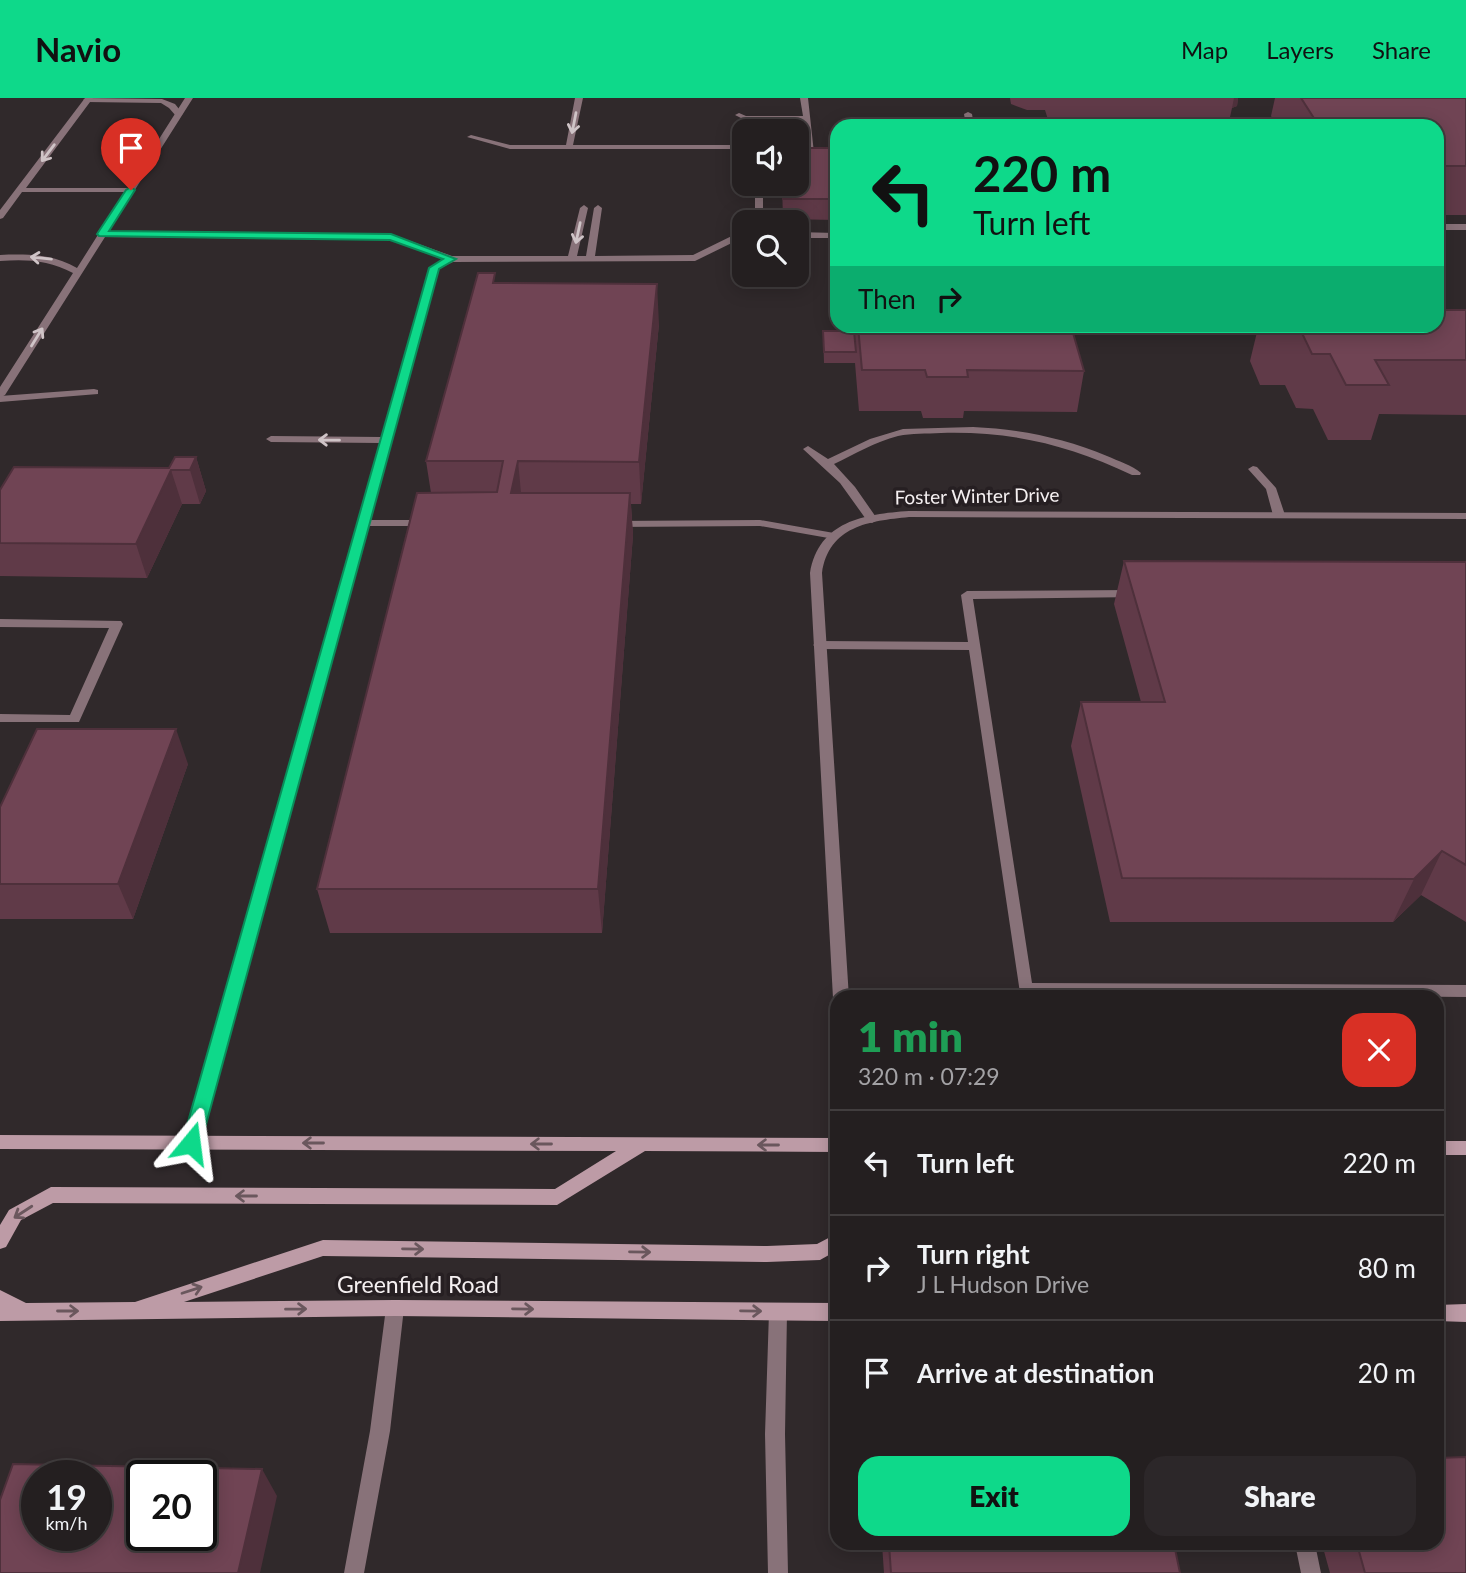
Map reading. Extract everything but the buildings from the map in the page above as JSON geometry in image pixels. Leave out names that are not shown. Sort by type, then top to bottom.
[{"type":"main road","points":[[0,1142],[830,1145]]},
{"type":"main road","points":[[0,1241],[15,1216],[51,1195],[557,1197],[642,1144]]},
{"type":"main road","points":[[1444,1148],[1466,1148]]},
{"type":"main road","points":[[127,1311],[323,1248],[767,1254],[820,1252],[830,1246]]},
{"type":"main road","points":[[0,1298],[23,1311]]},
{"type":"main road","name":"Greenfield Road","points":[[0,1312],[395,1308],[830,1312]]},
{"type":"main road","points":[[1444,1313],[1466,1312]]},
{"type":"street","points":[[0,397],[190,98]]},
{"type":"street","points":[[569,147],[579,98]]},
{"type":"street","points":[[804,98],[807,151],[824,151]]},
{"type":"street","points":[[0,216],[88,99],[155,100],[172,106],[179,114]]},
{"type":"street","points":[[968,114],[969,119]]},
{"type":"street","points":[[739,115],[745,118],[807,118]]},
{"type":"street","points":[[471,137],[510,147],[732,147]]},
{"type":"street","points":[[20,190],[131,190]]},
{"type":"street","points":[[572,259],[584,208]]},
{"type":"street","points":[[590,260],[598,208]]},
{"type":"street","points":[[1444,227],[1466,227]]},
{"type":"street","points":[[102,234],[391,237],[451,259],[695,258],[732,240]]},
{"type":"street","points":[[809,235],[830,236]]},
{"type":"street","points":[[0,258],[43,257],[62,262],[78,272]]},
{"type":"street","points":[[191,1143],[434,268],[451,259]]},
{"type":"street","points":[[0,397],[94,392]]},
{"type":"street","points":[[829,463],[878,439],[904,431],[1007,431],[1077,446],[1136,474]]},
{"type":"street","points":[[271,439],[386,440]]},
{"type":"street","points":[[808,449],[829,463],[851,487],[872,520]]},
{"type":"street","points":[[1253,469],[1271,488],[1279,515]]},
{"type":"street","name":"Foster Winter Drive","points":[[834,536],[851,525],[887,516],[945,514],[1466,516]]},
{"type":"street","points":[[363,523],[440,524]]},
{"type":"street","points":[[597,524],[760,523],[834,536]]},
{"type":"street","points":[[834,536],[821,551],[816,573],[841,990]]},
{"type":"street","points":[[1147,594],[967,595],[1025,989],[1246,990]]},
{"type":"street","points":[[0,623],[117,624],[74,719],[0,718]]},
{"type":"street","points":[[819,645],[975,646]]},
{"type":"street","points":[[1444,991],[1466,991]]},
{"type":"street","points":[[354,1573],[380,1431],[395,1308]]},
{"type":"street","points":[[778,1311],[775,1434],[778,1573]]},
{"type":"street","points":[[1306,1550],[1311,1573]]},
{"type":"route","points":[[131,190],[102,234],[391,237],[451,259],[434,268],[191,1143]]}]
